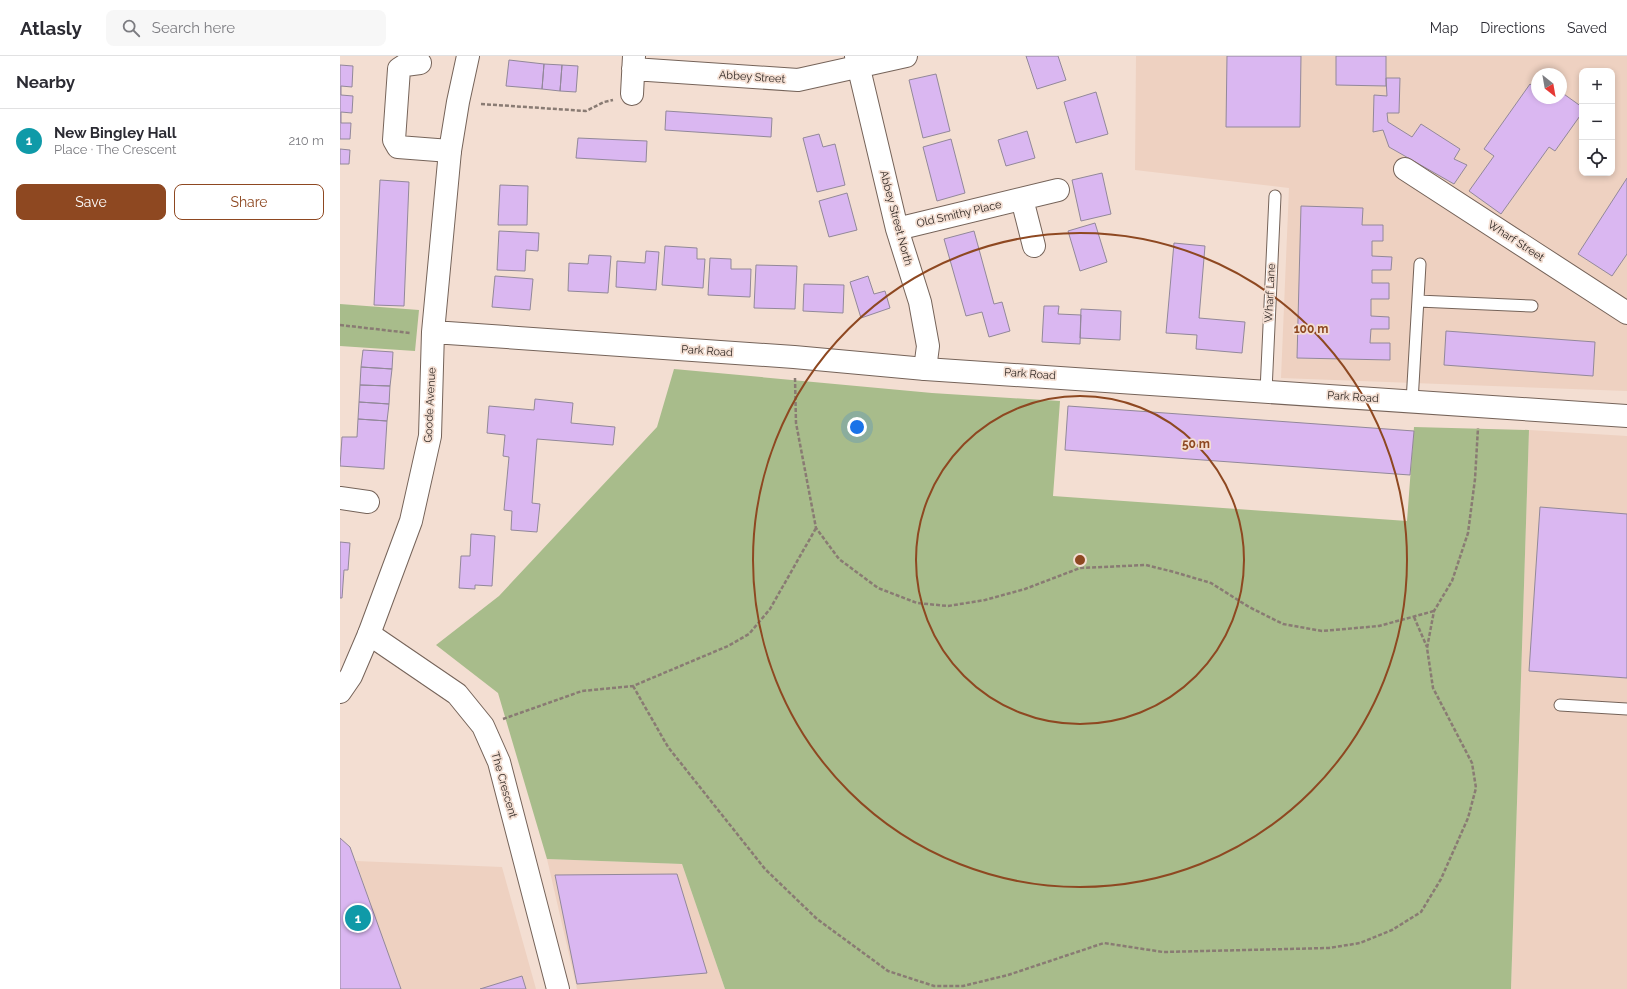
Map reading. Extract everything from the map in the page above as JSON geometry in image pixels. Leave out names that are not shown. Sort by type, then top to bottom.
[{"type":"street","name":"Goode Avenue","points":[[340,692],[351,676],[369,634],[411,521],[430,436],[433,332],[450,151],[458,102],[468,56]]},
{"type":"street","name":"Abbey Street","points":[[632,94],[633,62],[798,80],[857,62],[906,56]]},
{"type":"street","name":"Abbey Street North","points":[[857,62],[897,229],[920,302],[928,346],[925,369]]},
{"type":"street","points":[[420,63],[405,64],[399,69],[394,140],[398,147],[450,151]]},
{"type":"street","name":"Wharf Street","points":[[1405,169],[1627,313]]},
{"type":"street","name":"Old Smithy Place","points":[[897,229],[1058,190]]},
{"type":"street","points":[[1022,199],[1034,246]]},
{"type":"street","name":"Park Road","points":[[433,332],[794,357],[925,369],[1627,416]]},
{"type":"street","points":[[340,498],[368,502]]},
{"type":"street","name":"The Crescent","points":[[369,634],[456,694],[483,726],[499,762],[558,989]]},
{"type":"lane","name":"Wharf Lane","points":[[1266,391],[1274,196]]},
{"type":"lane","points":[[1412,402],[1420,264]]},
{"type":"lane","points":[[1418,301],[1532,306]]},
{"type":"lane","points":[[1560,705],[1627,709]]},
{"type":"path","points":[[458,102],[586,112],[604,102],[622,99],[632,94]]},
{"type":"path","points":[[340,325],[408,333],[433,332]]},
{"type":"path","points":[[794,357],[796,423],[816,528],[839,559],[878,588],[917,603],[948,606],[985,600],[1025,589],[1080,568],[1146,566],[1174,572],[1211,583],[1249,607],[1283,624],[1322,631],[1379,626],[1434,610]]},
{"type":"path","points":[[1427,648],[1434,610],[1452,581],[1468,533],[1475,479],[1479,407]]},
{"type":"path","points":[[483,726],[582,692],[634,686],[728,646],[749,634],[770,609],[816,528]]},
{"type":"path","points":[[634,686],[668,747],[765,869],[817,919],[888,971],[934,986],[963,986],[1008,975],[1104,943],[1163,952],[1329,948],[1360,943],[1392,930],[1421,912],[1441,879],[1459,839],[1468,818],[1476,788],[1472,763],[1433,688],[1427,648],[1414,617]]},
{"type":"shaded area","points":[[1136,56],[1627,56],[1627,391],[1281,378],[1289,188],[1135,170]]},
{"type":"shaded area","points":[[1529,430],[1627,436],[1627,989],[1511,989]]},
{"type":"shaded area","points":[[547,859],[682,864],[725,989],[577,989]]},
{"type":"shaded area","points":[[356,861],[502,867],[536,989],[399,989]]},
{"type":"green space","points":[[340,304],[419,310],[415,351],[340,346]]},
{"type":"green space","points":[[674,369],[932,393],[1060,401],[1053,496],[1407,521],[1414,427],[1529,430],[1511,989],[725,989],[682,864],[547,859],[498,693],[436,645],[499,596],[657,427]]},
{"type":"building","points":[[1026,56],[1058,56],[1066,80],[1037,89]]},
{"type":"building","points":[[1227,56],[1301,56],[1300,127],[1226,127]]},
{"type":"building","points":[[1336,56],[1386,56],[1386,86],[1336,85]]},
{"type":"building","points":[[509,60],[544,64],[542,89],[506,86]]},
{"type":"building","points":[[544,64],[562,65],[560,91],[542,89]]},
{"type":"building","points":[[340,65],[353,66],[352,87],[341,86],[341,95],[353,96],[352,113],[341,112],[341,123],[351,123],[350,139],[340,139]]},
{"type":"building","points":[[562,65],[578,66],[576,92],[560,91]]},
{"type":"building","points":[[936,74],[950,131],[923,138],[909,80]]},
{"type":"building","points":[[1386,78],[1400,78],[1399,113],[1387,113],[1388,122],[1412,137],[1421,124],[1460,149],[1454,159],[1467,165],[1454,184],[1389,147],[1383,130],[1373,132],[1374,95],[1387,96]]},
{"type":"building","points":[[1530,84],[1531,104],[1567,104],[1567,96],[1579,105],[1579,117],[1555,151],[1549,147],[1501,214],[1469,191],[1494,156],[1484,149]]},
{"type":"building","points":[[1096,92],[1108,134],[1076,143],[1064,102]]},
{"type":"building","points":[[666,111],[772,118],[771,137],[665,130]]},
{"type":"building","points":[[1027,131],[1035,158],[1006,166],[998,140]]},
{"type":"building","points":[[819,134],[823,147],[835,144],[845,185],[817,192],[803,138]]},
{"type":"building","points":[[578,138],[647,141],[646,162],[576,158]]},
{"type":"building","points":[[951,139],[965,193],[937,201],[923,147]]},
{"type":"building","points":[[340,149],[350,150],[349,164],[340,164]]},
{"type":"building","points":[[1102,173],[1111,214],[1081,221],[1072,180]]},
{"type":"building","points":[[1627,178],[1627,254],[1612,276],[1578,254]]},
{"type":"building","points":[[380,180],[409,182],[404,306],[374,305]]},
{"type":"building","points":[[500,185],[528,186],[527,225],[498,225]]},
{"type":"building","points":[[847,193],[857,230],[829,237],[819,201]]},
{"type":"building","points":[[1301,206],[1363,208],[1362,225],[1383,225],[1383,241],[1372,241],[1372,256],[1392,257],[1391,270],[1372,270],[1372,283],[1389,283],[1389,299],[1371,299],[1371,316],[1389,317],[1389,329],[1371,329],[1370,343],[1390,343],[1390,360],[1297,358]]},
{"type":"building","points":[[1095,223],[1107,262],[1080,271],[1068,231]]},
{"type":"building","points":[[499,231],[539,233],[538,251],[526,250],[525,271],[497,270]]},
{"type":"building","points":[[974,231],[994,304],[1002,302],[1010,331],[989,337],[982,312],[966,316],[944,239]]},
{"type":"building","points":[[1174,243],[1205,246],[1199,318],[1245,322],[1242,353],[1196,349],[1197,335],[1166,333]]},
{"type":"building","points":[[665,246],[697,248],[697,259],[705,259],[703,288],[662,285]]},
{"type":"building","points":[[646,251],[659,252],[656,290],[616,287],[617,261],[645,263]]},
{"type":"building","points":[[589,255],[611,256],[608,293],[568,291],[569,263],[588,264]]},
{"type":"building","points":[[710,258],[731,259],[731,269],[751,269],[750,297],[708,295]]},
{"type":"building","points":[[756,265],[797,266],[795,309],[754,308]]},
{"type":"building","points":[[495,276],[533,279],[530,310],[492,307]]},
{"type":"building","points":[[868,276],[874,294],[885,291],[890,308],[861,318],[850,282]]},
{"type":"building","points":[[804,284],[844,285],[843,313],[803,311]]},
{"type":"building","points":[[1044,306],[1059,306],[1058,314],[1081,315],[1080,344],[1042,342]]},
{"type":"building","points":[[1081,309],[1121,311],[1120,340],[1080,338]]},
{"type":"building","points":[[1446,331],[1595,342],[1593,376],[1444,365]]},
{"type":"building","points":[[363,350],[393,352],[392,369],[361,367]]},
{"type":"building","points":[[361,367],[392,369],[390,386],[360,385]]},
{"type":"building","points":[[360,385],[390,386],[389,404],[359,402]]},
{"type":"building","points":[[535,399],[573,403],[571,423],[615,427],[613,445],[537,439],[532,503],[540,504],[537,532],[511,530],[512,511],[504,510],[509,457],[503,456],[505,435],[487,433],[489,406],[534,410]]},
{"type":"building","points":[[359,402],[389,404],[387,421],[358,419]]},
{"type":"building","points":[[1068,406],[1414,431],[1410,475],[1065,450]]},
{"type":"building","points":[[358,419],[387,421],[384,469],[340,466],[342,437],[357,437]]},
{"type":"building","points":[[1540,507],[1627,514],[1627,678],[1529,671]]},
{"type":"building","points":[[471,534],[495,536],[492,586],[475,585],[475,589],[459,588],[461,556],[470,556]]},
{"type":"building","points":[[340,542],[350,543],[348,570],[344,570],[342,598],[340,598]]},
{"type":"building","points":[[340,838],[350,847],[401,989],[340,989]]},
{"type":"building","points":[[677,874],[707,973],[577,984],[555,875]]},
{"type":"building","points":[[522,976],[526,989],[480,989]]},
{"type":"place","name":"New Bingley Hall","points":[[358,918]]}]
